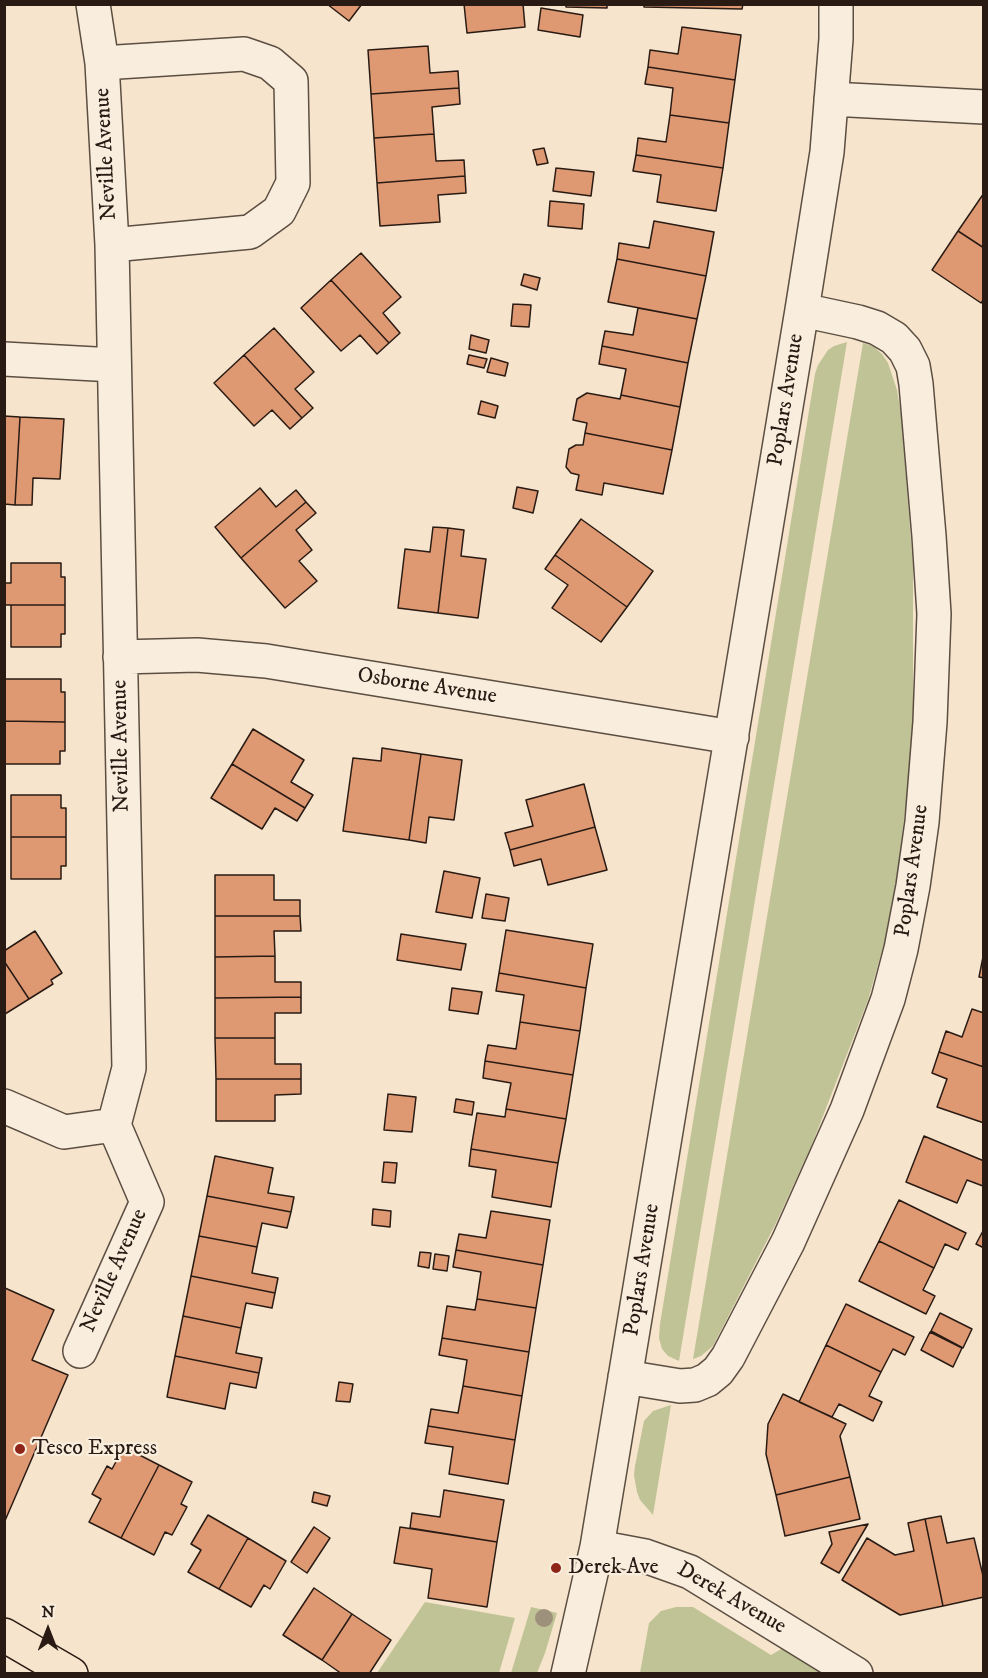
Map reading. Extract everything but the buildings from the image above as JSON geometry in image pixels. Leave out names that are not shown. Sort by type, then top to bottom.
[{"type":"main road","points":[[4,1635],[71,1674]]},
{"type":"street","name":"Neville Avenue","points":[[80,1351],[147,1202],[114,1125],[129,1068],[112,245],[102,63],[93,4]]},
{"type":"street","name":"Poplars Avenue","points":[[568,1674],[597,1547],[802,310],[827,152],[836,39],[836,4]]},
{"type":"street","name":"Neville Avenue","points":[[102,63],[244,54],[270,63],[291,81],[293,183],[279,211],[250,232],[112,245]]},
{"type":"street","points":[[831,99],[984,107]]},
{"type":"street","name":"Poplars Avenue","points":[[625,1377],[680,1386],[695,1385],[707,1380],[718,1371],[728,1357],[788,1242],[851,1101],[888,999],[901,949],[913,886],[922,822],[930,722],[933,614],[929,536],[913,366],[905,350],[894,339],[877,328],[802,310]]},
{"type":"street","points":[[4,359],[114,365]]},
{"type":"street","name":"Osborne Avenue","points":[[120,657],[197,655],[266,661],[732,737]]},
{"type":"street","points":[[4,1106],[64,1132],[114,1125]]},
{"type":"street","name":"Derek Avenue","points":[[597,1547],[645,1556],[690,1572],[856,1674]]},
{"type":"green space","points":[[847,342],[679,1361],[668,1356],[662,1349],[659,1338],[660,1324],[815,374],[828,350]]},
{"type":"green space","points":[[863,343],[873,346],[882,354],[888,363],[897,390],[901,414],[913,566],[913,718],[898,871],[885,940],[868,1000],[811,1147],[776,1223],[713,1346],[701,1356],[693,1359]]},
{"type":"green space","points":[[671,1405],[653,1515],[640,1500],[637,1492],[635,1466],[644,1421],[653,1411]]},
{"type":"green space","points":[[425,1602],[515,1618],[499,1673],[377,1673]]},
{"type":"green space","points":[[531,1607],[557,1613],[545,1653],[537,1673],[511,1673]]},
{"type":"green space","points":[[676,1607],[693,1607],[771,1655],[783,1648],[823,1673],[640,1673],[649,1623],[661,1611]]},
{"type":"place","name":"Tesco Express","points":[[20,1449]]},
{"type":"place","name":"Derek Ave","points":[[556,1568]]}]
